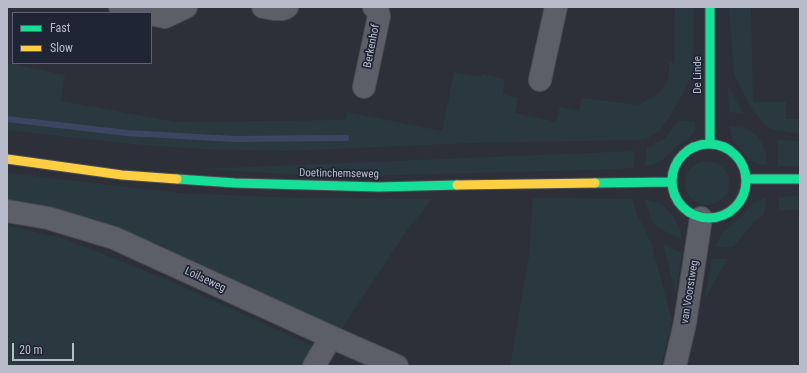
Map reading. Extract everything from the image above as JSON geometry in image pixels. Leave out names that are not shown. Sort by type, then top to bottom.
[{"type":"main road","name":"De Linde","points":[[710,7],[710,143]]},
{"type":"main road","points":[[710,143],[728,148],[738,157],[742,161],[748,179],[744,196],[734,210],[718,218],[701,218],[686,211],[676,198],[672,182],[674,167],[682,154],[695,146],[710,143]]},
{"type":"main road","name":"Doetinchemseweg","points":[[7,159],[122,175],[235,183],[379,187],[672,182]]},
{"type":"main road","points":[[748,179],[800,179]]},
{"type":"street","points":[[120,7],[142,12]]},
{"type":"street","points":[[152,14],[165,17],[186,7]]},
{"type":"street","points":[[263,7],[274,9],[283,9],[287,7]]},
{"type":"street","name":"Berkenhof","points":[[364,87],[378,16],[377,9],[374,7]]},
{"type":"street","points":[[540,80],[556,7]]},
{"type":"street","name":"Loilseweg","points":[[7,211],[48,218],[114,238],[396,366]]},
{"type":"street","name":"van Voorstweg","points":[[675,366],[685,323],[701,218]]},
{"type":"street","points":[[314,366],[331,337]]},
{"type":"shaded area","points":[[675,7],[694,7],[693,62],[699,62],[670,116],[659,131],[648,138],[639,140],[470,143],[287,151],[202,149],[131,144],[7,130],[7,63],[65,75],[61,101],[176,122],[345,120],[347,112],[442,131],[454,72],[481,77],[482,74],[505,79],[503,94],[518,98],[515,113],[556,122],[560,107],[579,111],[582,98],[638,105],[658,94],[669,78],[669,63],[674,63]]},
{"type":"shaded area","points":[[729,7],[751,7],[753,102],[786,102],[786,119],[800,119],[800,134],[770,129],[751,108],[734,74]]},
{"type":"shaded area","points":[[728,86],[738,104],[744,114],[729,112]]},
{"type":"shaded area","points":[[679,120],[696,122],[694,132],[688,140],[679,145],[662,160],[655,164],[645,166],[647,148],[665,138]]},
{"type":"shaded area","points":[[729,126],[744,128],[757,136],[766,154],[767,165],[758,164],[746,156],[733,140]]},
{"type":"shaded area","points":[[778,140],[800,141],[800,166],[778,166]]},
{"type":"shaded area","points":[[635,151],[634,168],[590,170],[361,176],[304,175],[201,169]]},
{"type":"shaded area","points":[[707,161],[719,165],[725,171],[729,183],[725,195],[719,201],[707,205],[695,201],[689,195],[685,183],[689,171],[695,165]]},
{"type":"shaded area","points":[[7,173],[179,193],[298,198],[431,199],[409,227],[342,328],[333,326],[84,220],[30,204],[7,199]]},
{"type":"shaded area","points":[[800,196],[800,210],[779,210],[779,197]]},
{"type":"shaded area","points":[[533,198],[633,199],[636,212],[651,243],[672,320],[661,366],[510,366],[529,256]]},
{"type":"shaded area","points":[[766,198],[763,215],[755,221],[733,247],[715,247],[723,232],[741,217],[754,202]]},
{"type":"shaded area","points":[[644,199],[658,203],[673,216],[680,229],[682,240],[661,229],[653,222]]},
{"type":"shaded area","points":[[7,225],[68,240],[168,280],[315,347],[308,366],[7,366]]},
{"type":"shaded area","points":[[663,244],[682,253],[676,294]]},
{"type":"shaded area","points":[[712,259],[727,259],[705,299],[707,285]]},
{"type":"waterway","points":[[7,119],[127,133],[234,139],[346,138]]},
{"type":"traffic: fast","points":[[710,7],[710,143]]},
{"type":"traffic: fast","points":[[702,144],[716,144],[730,150],[740,160],[746,174],[746,181],[746,188],[740,202],[730,212],[716,218],[702,218],[688,212],[678,202],[672,188],[672,174],[678,160],[688,150],[702,144]]},
{"type":"traffic: fast","points":[[177,179],[235,183],[379,187],[457,185]]},
{"type":"traffic: fast","points":[[747,179],[800,179]]},
{"type":"traffic: fast","points":[[595,183],[672,182]]},
{"type":"traffic: slow","points":[[7,159],[122,175],[177,179]]},
{"type":"traffic: slow","points":[[457,185],[595,183]]}]
